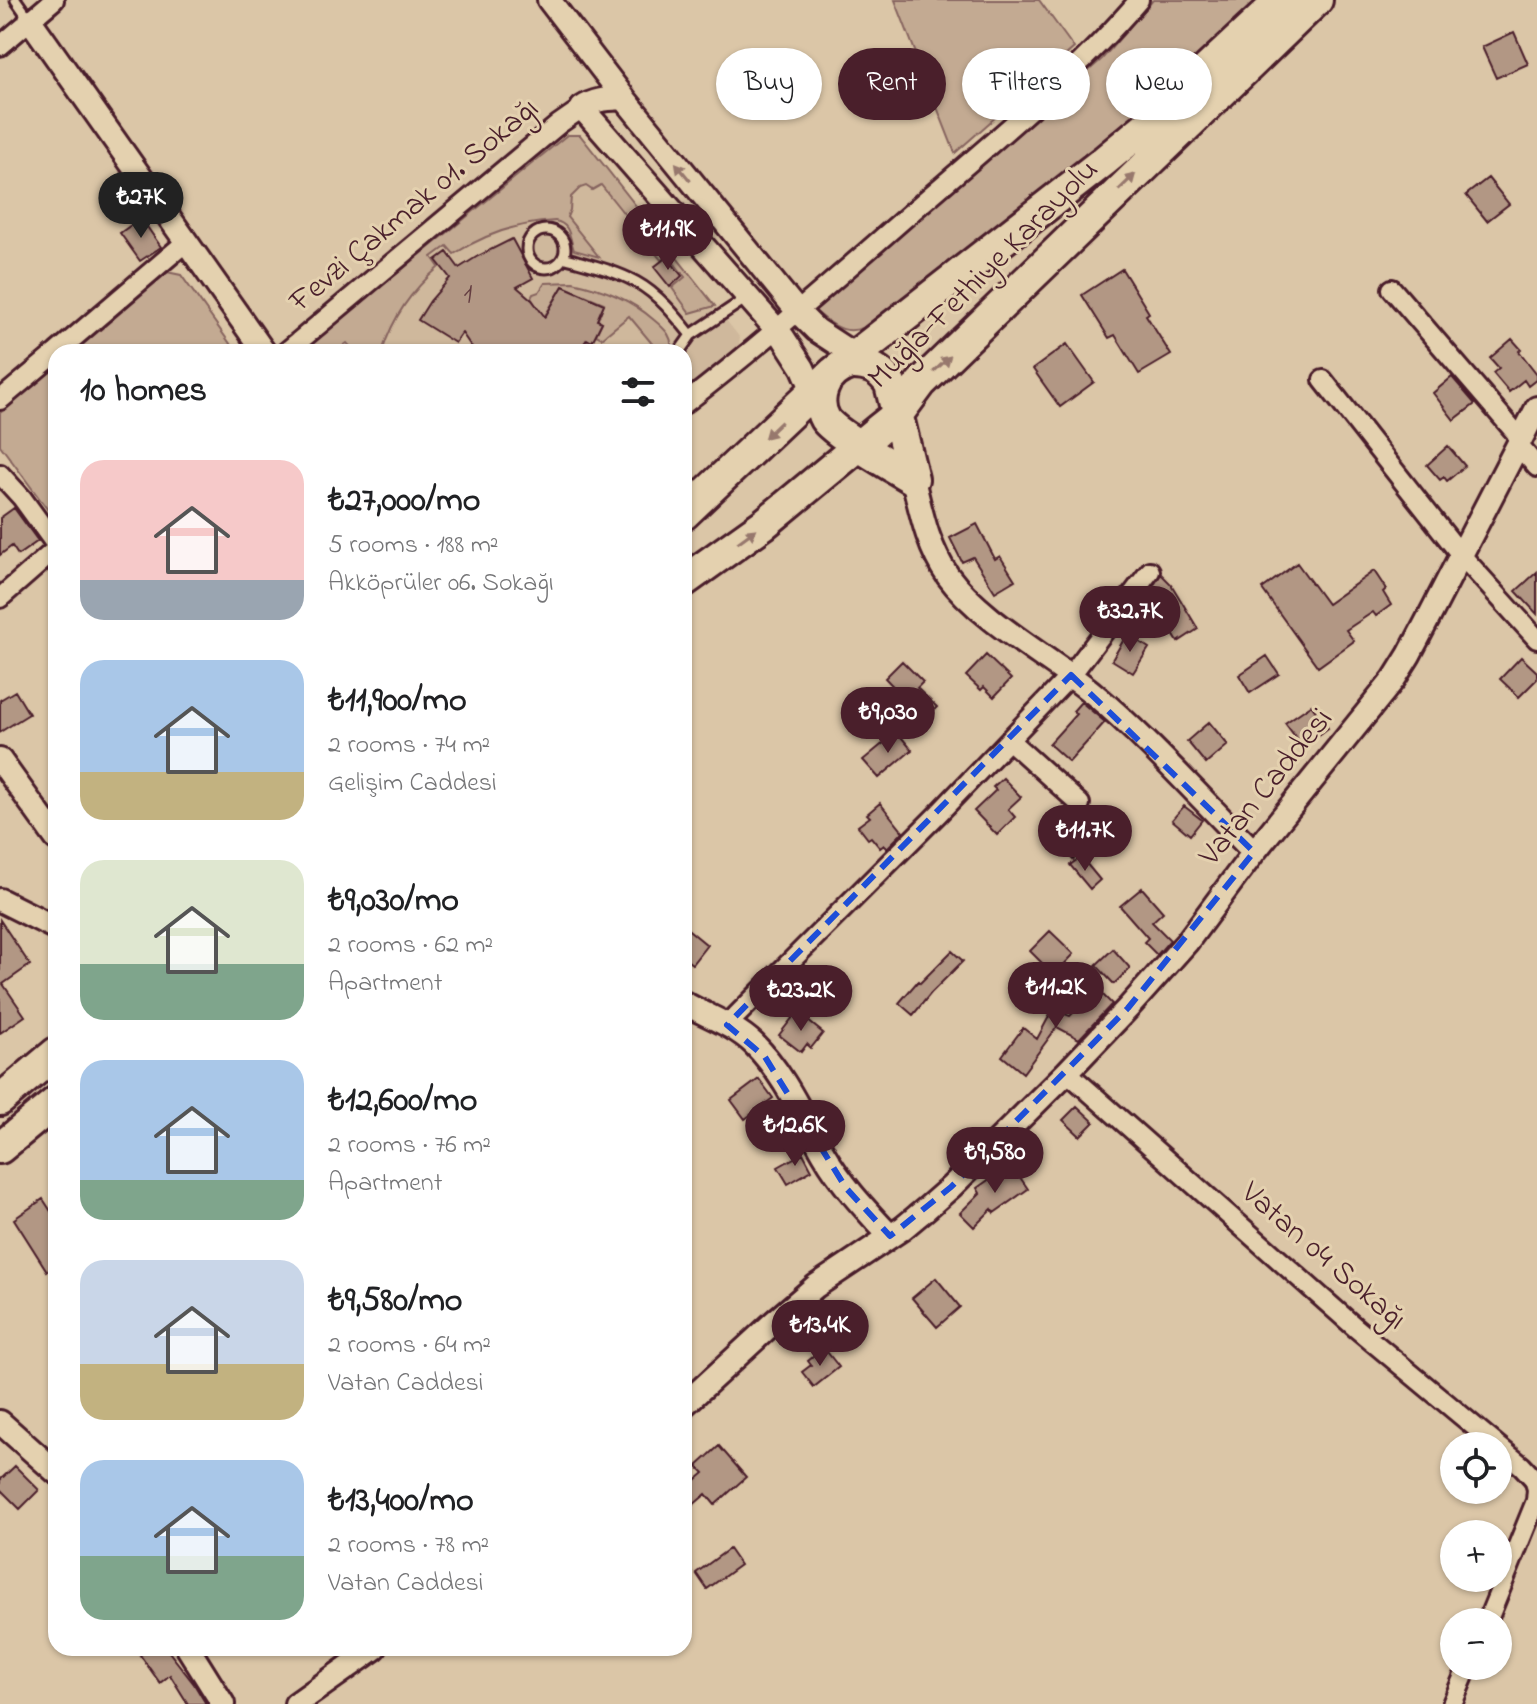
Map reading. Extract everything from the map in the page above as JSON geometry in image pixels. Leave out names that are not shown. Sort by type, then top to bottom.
[{"type":"highway","name":"Muğla-Fethiye Karayolu","points":[[692,507],[839,379],[1145,127],[1281,0]]},
{"type":"highway","name":"Muğla-Fethiye Karayolu","points":[[692,575],[764,524],[921,383],[1317,0]]},
{"type":"highway","points":[[875,424],[829,424],[839,379],[887,379],[875,424],[913,479]]},
{"type":"highway","points":[[875,424],[913,479]]},
{"type":"highway","points":[[0,1100],[48,1060]]},
{"type":"highway","points":[[0,1148],[48,1109]]},
{"type":"street","points":[[0,46],[54,0]]},
{"type":"street","points":[[549,0],[624,98],[816,330],[839,379]]},
{"type":"street","points":[[692,397],[798,312],[1036,104],[1089,55],[1139,0]]},
{"type":"street","points":[[30,20],[258,344]]},
{"type":"street","points":[[624,98],[591,102],[582,108],[794,352],[839,379]]},
{"type":"street","name":"Fevzi Çakmak 01. Sokağı","points":[[296,344],[582,108]]},
{"type":"street","points":[[65,344],[186,242]]},
{"type":"street","points":[[1392,289],[1537,467]]},
{"type":"street","points":[[0,400],[48,359]]},
{"type":"street","points":[[1323,380],[1461,555],[1537,639]]},
{"type":"street","name":"Vatan Caddesi","points":[[692,1398],[816,1286],[915,1218],[951,1187],[1067,1072],[1187,942],[1254,852],[1394,679],[1537,408]]},
{"type":"street","points":[[0,474],[22,498],[48,535]]},
{"type":"street","points":[[913,479],[938,558],[960,590],[1071,675],[1130,726],[1254,852]]},
{"type":"street","points":[[0,598],[48,554]]},
{"type":"street","points":[[727,1025],[927,826],[1071,675],[1150,571]]},
{"type":"street","points":[[1009,740],[1080,804]]},
{"type":"street","points":[[0,760],[48,827]]},
{"type":"street","points":[[0,900],[48,924]]},
{"type":"street","points":[[692,1007],[740,1033],[765,1057],[791,1093],[846,1188],[890,1236]]},
{"type":"street","name":"Vatan 04 Sokağı","points":[[1067,1072],[1356,1328],[1534,1479],[1536,1501],[1493,1608]]},
{"type":"street","points":[[0,1422],[48,1465]]},
{"type":"street","points":[[193,1656],[223,1704]]},
{"type":"street","points":[[296,1704],[364,1656]]},
{"type":"street","points":[[1452,1704],[1462,1680]]},
{"type":"lane","points":[[16,0],[30,20]]},
{"type":"lane","points":[[554,232],[565,245],[563,257],[554,267],[536,265],[528,255],[529,242],[536,233],[554,232]]},
{"type":"lane","points":[[563,257],[636,282],[668,307],[691,335]]},
{"type":"lane","points":[[685,344],[691,335],[748,297]]},
{"type":"highlighted area","points":[[1071,675],[1254,852],[1128,1008],[951,1187],[890,1236],[846,1188],[765,1057],[727,1025]]},
{"type":"shaded area","points":[[895,0],[1039,0],[1074,48],[962,48],[962,120],[992,120],[955,153],[942,120],[946,120],[946,48],[914,48]]},
{"type":"shaded area","points":[[1153,0],[1261,0],[1209,48],[1112,48]]},
{"type":"shaded area","points":[[1106,54],[1106,120],[1131,120],[1127,124],[876,322],[858,330],[843,329],[814,310],[1032,120],[1090,120],[1090,69]]},
{"type":"shaded area","points":[[567,135],[580,135],[715,306],[690,313],[672,288],[685,277],[668,255],[661,260],[601,185],[592,190],[586,186],[571,197],[567,217],[599,257],[574,250],[567,228],[555,221],[502,231],[454,254],[447,246],[432,257],[439,267],[404,305],[385,344],[311,344]]},
{"type":"shaded area","points":[[600,185],[660,260],[667,255],[685,277],[690,313],[715,306],[740,338],[738,349],[692,384],[692,344],[385,344],[405,302],[439,268],[432,258],[448,246],[455,253],[510,228],[555,221],[564,224],[598,256],[566,217],[570,213],[573,193],[583,186]]},
{"type":"shaded area","points":[[167,272],[181,275],[230,344],[82,344]]},
{"type":"shaded area","points":[[573,282],[616,296],[636,306],[662,327],[671,344],[652,344],[629,316],[602,338],[596,335],[602,322],[598,319],[604,303],[563,286],[535,332],[537,314],[531,298],[545,283]]},
{"type":"shaded area","points":[[48,373],[48,510],[0,445],[0,413]]},
{"type":"building","points":[[1514,32],[1528,64],[1496,78],[1482,47]]},
{"type":"building","points":[[1488,178],[1509,204],[1487,221],[1466,195]]},
{"type":"building","points":[[141,218],[161,247],[140,261],[120,233]]},
{"type":"building","points":[[512,239],[533,278],[517,287],[545,317],[563,286],[604,304],[597,320],[602,322],[592,342],[587,339],[584,344],[470,344],[462,333],[455,343],[418,320],[450,278],[436,260],[447,252],[459,268]]},
{"type":"building","points":[[667,257],[682,276],[670,287],[654,267]]},
{"type":"building","points":[[1122,269],[1171,355],[1139,374],[1115,335],[1109,338],[1082,295]]},
{"type":"building","points":[[1512,339],[1537,374],[1537,379],[1528,386],[1524,380],[1509,392],[1493,373],[1499,368],[1490,358]]},
{"type":"building","points":[[1067,344],[1094,382],[1060,407],[1033,369]]},
{"type":"building","points":[[1452,377],[1475,404],[1454,420],[1433,393]]},
{"type":"building","points":[[1448,446],[1465,466],[1447,481],[1444,477],[1440,480],[1427,465]]},
{"type":"building","points":[[14,508],[38,541],[18,555],[12,546],[0,555],[0,518]]},
{"type":"building","points":[[977,524],[995,559],[1000,556],[1015,580],[995,592],[973,557],[962,562],[950,538]]},
{"type":"building","points":[[1297,563],[1327,604],[1374,571],[1386,589],[1383,592],[1391,605],[1376,616],[1373,612],[1346,630],[1354,641],[1318,667],[1262,589]]},
{"type":"building","points":[[1537,572],[1537,614],[1516,591]]},
{"type":"building","points":[[1161,574],[1171,584],[1198,629],[1178,642],[1156,607],[1158,605],[1148,594]]},
{"type":"building","points":[[1127,634],[1149,648],[1133,673],[1112,660]]},
{"type":"building","points":[[986,655],[1011,679],[994,697],[966,676]]},
{"type":"building","points":[[1267,656],[1279,674],[1250,693],[1239,675]]},
{"type":"building","points":[[1521,657],[1537,672],[1537,679],[1519,697],[1500,679]]},
{"type":"building","points":[[902,661],[923,682],[917,688],[937,707],[925,720],[885,678]]},
{"type":"building","points":[[15,691],[29,714],[0,732],[0,700]]},
{"type":"building","points":[[1081,702],[1105,722],[1069,762],[1049,744],[1076,714],[1073,711]]},
{"type":"building","points":[[1311,705],[1328,728],[1303,747],[1285,723]]},
{"type":"building","points":[[1209,722],[1228,745],[1206,764],[1187,741]]},
{"type":"building","points":[[897,732],[912,750],[879,778],[863,760]]},
{"type":"building","points":[[1003,778],[1021,797],[1008,809],[1015,817],[997,835],[974,811],[996,790],[993,787]]},
{"type":"building","points":[[880,803],[903,832],[887,848],[884,845],[880,848],[871,837],[868,839],[858,826],[870,817],[867,814]]},
{"type":"building","points":[[1184,806],[1202,820],[1190,835],[1172,820]]},
{"type":"building","points":[[1071,823],[1090,842],[1073,860],[1054,840]]},
{"type":"building","points":[[1081,857],[1100,880],[1090,889],[1070,865]]},
{"type":"building","points":[[1142,888],[1163,912],[1152,922],[1170,940],[1157,955],[1144,942],[1148,938],[1120,906]]},
{"type":"building","points":[[0,920],[30,965],[3,984],[25,1016],[0,1033]]},
{"type":"building","points":[[1050,931],[1074,954],[1054,975],[1030,951]]},
{"type":"building","points":[[692,933],[707,945],[692,964]]},
{"type":"building","points":[[1113,949],[1130,968],[1114,984],[1096,965]]},
{"type":"building","points":[[952,951],[963,961],[913,1015],[899,1003]]},
{"type":"building","points":[[1097,989],[1112,1004],[1079,1039],[1057,1027],[1023,1073],[1002,1056],[1023,1028],[1037,1039],[1053,1009],[1070,1016]]},
{"type":"building","points":[[797,1012],[823,1033],[811,1048],[807,1044],[801,1052],[779,1035]]},
{"type":"building","points":[[759,1079],[773,1098],[745,1119],[731,1100]]},
{"type":"building","points":[[1077,1106],[1094,1122],[1080,1136],[1063,1120]]},
{"type":"building","points":[[803,1153],[812,1170],[788,1184],[778,1167]]},
{"type":"building","points":[[1011,1164],[1028,1189],[994,1213],[992,1209],[974,1227],[960,1213],[980,1193],[977,1188]]},
{"type":"building","points":[[43,1199],[48,1207],[47,1271],[14,1219]]},
{"type":"building","points":[[936,1278],[960,1307],[937,1327],[912,1298]]},
{"type":"building","points":[[824,1348],[839,1367],[814,1387],[802,1372],[811,1365],[808,1361]]},
{"type":"building","points":[[719,1446],[746,1477],[715,1505],[706,1494],[692,1506],[692,1483],[704,1473],[697,1466]]},
{"type":"building","points":[[15,1466],[39,1490],[20,1509],[0,1489],[0,1480]]},
{"type":"building","points":[[729,1549],[740,1565],[707,1589],[696,1573]]},
{"type":"building","points":[[141,1656],[172,1656],[206,1704],[188,1704],[170,1675],[160,1683]]}]
